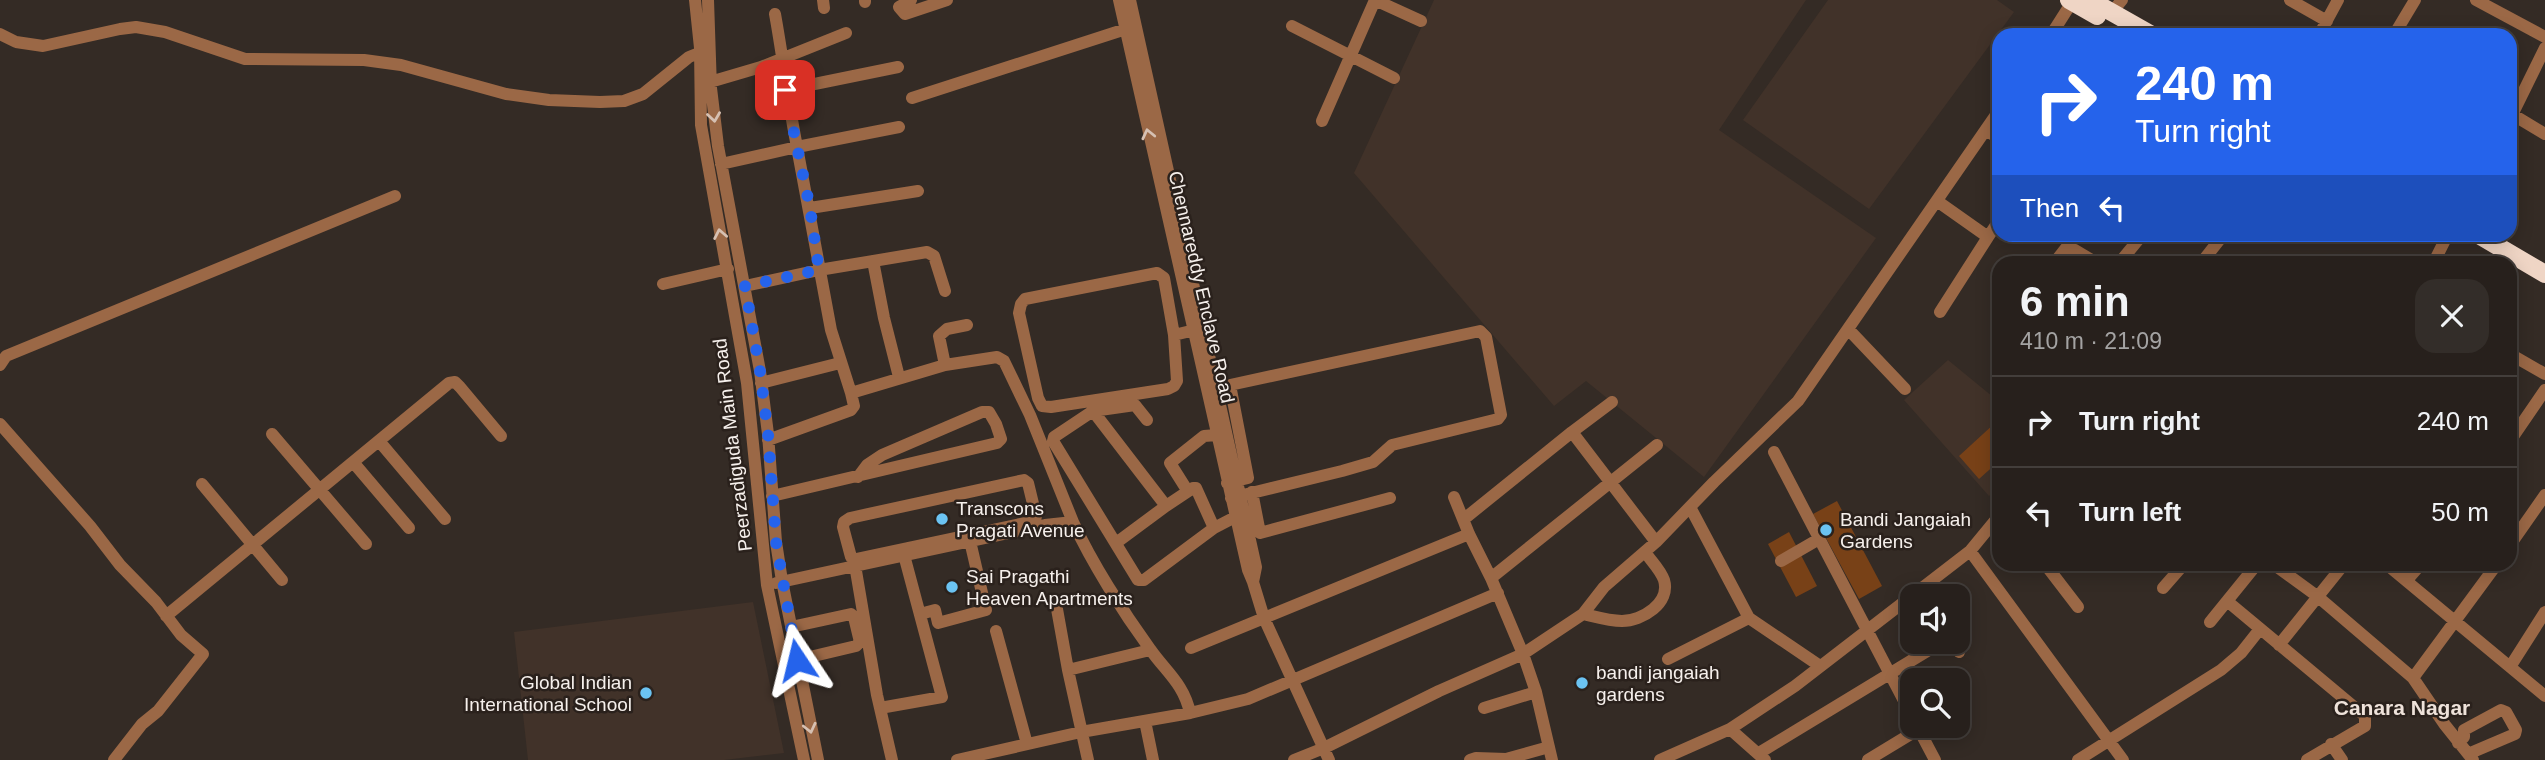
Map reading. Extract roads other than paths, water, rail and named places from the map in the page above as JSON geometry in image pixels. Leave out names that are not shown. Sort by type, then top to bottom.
[{"type":"highway","points":[[2076,0],[2117,6],[2144,28]]},
{"type":"highway","points":[[2076,0],[2120,28]]},
{"type":"highway","points":[[2491,242],[2514,256]]},
{"type":"highway","points":[[2508,242],[2545,263]]},
{"type":"highway","points":[[2517,258],[2545,274]]},
{"type":"street","points":[[704,1],[724,0]]},
{"type":"street","name":"Chennareddy Enclave Road","points":[[1119,0],[1130,28],[1209,382],[1241,495],[1239,515],[1256,567],[1253,582],[1264,618],[1326,754]]},
{"type":"street","name":"Chennareddy Enclave Road","points":[[1130,0],[1130,28]]},
{"type":"street","points":[[1322,121],[1375,0],[1421,21]]},
{"type":"street","points":[[2056,28],[2076,0]]},
{"type":"street","points":[[2290,0],[2327,21]]},
{"type":"street","points":[[2323,28],[2338,0]]},
{"type":"street","points":[[2398,28],[2415,0]]},
{"type":"street","points":[[2476,0],[2493,4],[2545,37]]},
{"type":"street","name":"Peerzadiguda Main Road","points":[[704,1],[701,125],[747,383],[767,584],[804,760]]},
{"type":"street","points":[[906,1],[899,7],[905,14],[929,3],[944,1]]},
{"type":"street","points":[[768,440],[851,410],[854,406],[840,363],[819,270],[810,208],[785,90],[783,56],[775,13]]},
{"type":"street","points":[[1292,26],[1394,78]]},
{"type":"street","points":[[0,34],[16,42],[43,47],[136,27],[165,32],[245,59],[376,61],[420,69],[506,94],[549,100],[600,102],[624,102],[643,94],[688,57],[703,50]]},
{"type":"street","points":[[912,97],[1130,28]]},
{"type":"street","points":[[710,82],[761,67],[846,33]]},
{"type":"street","points":[[2517,102],[2545,48]]},
{"type":"street","name":"Peerzadiguda Main Road","points":[[703,50],[761,383],[782,581],[818,760]]},
{"type":"street","points":[[785,90],[898,66]]},
{"type":"street","points":[[2517,119],[2545,134]]},
{"type":"street","points":[[1294,760],[1326,754],[1439,691],[1524,654],[1583,614],[1604,587],[1657,542],[1798,401],[1992,121]]},
{"type":"street","points":[[721,164],[899,127]]},
{"type":"street","points":[[1986,130],[1992,134]]},
{"type":"street","points":[[810,208],[918,191]]},
{"type":"street","points":[[0,365],[6,356],[395,196]]},
{"type":"street","points":[[1937,201],[1989,237]]},
{"type":"street","points":[[1940,312],[1992,232]]},
{"type":"street","points":[[2059,256],[2071,242]]},
{"type":"street","points":[[2125,256],[2136,242]]},
{"type":"street","points":[[2207,256],[2218,242]]},
{"type":"street","points":[[2068,246],[2085,256]]},
{"type":"street","points":[[745,286],[819,270],[927,252],[931,253],[945,291]]},
{"type":"street","points":[[873,261],[899,377]]},
{"type":"street","points":[[663,284],[727,269]]},
{"type":"street","points":[[1157,272],[1164,278],[1174,335],[1177,381],[1174,386],[1051,407],[1042,406],[1019,313],[1025,299],[1157,272]]},
{"type":"street","points":[[945,365],[939,336],[947,329],[967,325]]},
{"type":"street","points":[[1174,335],[1197,329]]},
{"type":"street","points":[[1849,330],[1905,389]]},
{"type":"street","points":[[1237,481],[1230,385],[1480,331],[1486,337],[1501,415],[1499,419],[1392,445],[1373,462],[1241,495],[1260,533],[1390,498]]},
{"type":"street","points":[[851,393],[945,365],[998,357],[1004,361],[1030,415],[1073,522],[1150,650],[1186,695],[1190,713]]},
{"type":"street","points":[[2517,358],[2545,374]]},
{"type":"street","points":[[761,383],[840,363]]},
{"type":"street","points":[[166,616],[449,383],[455,382],[500,436]]},
{"type":"street","name":"Chennareddy Enclave Road","points":[[1209,382],[1217,435],[1237,481]]},
{"type":"street","points":[[2517,432],[2545,390]]},
{"type":"street","points":[[1464,519],[1612,402]]},
{"type":"street","points":[[1147,420],[1135,405],[1093,411],[1054,437],[1053,441],[1140,581],[1214,528],[1239,515]]},
{"type":"street","points":[[1093,411],[1166,506]]},
{"type":"street","points":[[772,496],[858,477],[997,443],[1001,439],[989,412],[982,412],[882,455],[867,465],[858,477]]},
{"type":"street","points":[[0,424],[181,635],[203,654],[158,711],[142,724],[114,760]]},
{"type":"street","points":[[1572,432],[1657,542]]},
{"type":"street","points":[[272,434],[366,544]]},
{"type":"street","points":[[1187,490],[1170,463],[1204,436],[1217,435]]},
{"type":"street","points":[[379,441],[445,519]]},
{"type":"street","points":[[1491,578],[1657,445]]},
{"type":"street","points":[[1774,452],[1900,694]]},
{"type":"street","points":[[353,462],[409,528]]},
{"type":"street","points":[[853,561],[1035,520],[1028,483],[1024,480],[850,518],[844,522],[892,760]]},
{"type":"street","points":[[202,484],[282,580]]},
{"type":"street","points":[[1116,543],[1187,490],[1196,488],[1214,528]]},
{"type":"street","points":[[2517,535],[2545,495]]},
{"type":"street","points":[[1454,497],[1524,654],[1550,753],[1506,759],[1470,760]]},
{"type":"street","points":[[1690,507],[1749,618],[1820,666]]},
{"type":"street","points":[[767,584],[853,561],[904,555],[1045,525],[1073,522]]},
{"type":"street","points":[[1932,584],[1970,551],[1992,524]]},
{"type":"street","points":[[1191,648],[1469,534]]},
{"type":"street","points":[[1781,561],[1819,539]]},
{"type":"street","points":[[920,614],[934,610],[939,623],[986,610],[970,541]]},
{"type":"street","points":[[1970,551],[2123,760]]},
{"type":"street","points":[[1583,614],[1630,621],[1647,614],[1658,605],[1663,597],[1664,582],[1645,552]]},
{"type":"street","points":[[880,708],[942,697],[904,555]]},
{"type":"street","points":[[2050,571],[2078,607]]},
{"type":"street","points":[[2163,588],[2176,571]]},
{"type":"street","points":[[2210,622],[2251,571]]},
{"type":"street","points":[[2283,571],[2317,596],[2413,678],[2458,743],[2471,757],[2515,734],[2516,730],[2506,712],[2501,710],[2464,730],[2464,737],[2458,743]]},
{"type":"street","points":[[2279,645],[2338,571]]},
{"type":"street","points":[[2395,571],[2545,696]]},
{"type":"street","points":[[2407,580],[2415,571]]},
{"type":"street","points":[[2413,678],[2492,571]]},
{"type":"street","points":[[957,760],[1248,699],[1498,593]]},
{"type":"street","points":[[2227,601],[2365,716],[2365,726],[2307,760]]},
{"type":"street","points":[[1660,760],[1730,729],[1900,608]]},
{"type":"street","points":[[1057,609],[1088,760]]},
{"type":"street","points":[[2510,667],[2545,612]]},
{"type":"street","points":[[791,627],[851,614],[860,642],[856,646],[797,660]]},
{"type":"street","points":[[1668,659],[1749,618]]},
{"type":"street","points":[[2078,760],[2221,670],[2241,653],[2260,629]]},
{"type":"street","points":[[996,631],[1027,744]]},
{"type":"street","points":[[1068,670],[1150,650]]},
{"type":"street","points":[[1730,729],[1762,757],[1924,654]]},
{"type":"street","points":[[1484,708],[1536,692]]},
{"type":"street","points":[[1145,721],[1153,760]]},
{"type":"street","points":[[1868,760],[1900,736]]},
{"type":"street","points":[[1923,738],[1935,760]]},
{"type":"street","points":[[2331,744],[2342,760]]},
{"type":"place","name":"Transcons Pragati Avenue","points":[[942,519]]},
{"type":"place","name":"Bandi Jangaiah Gardens","points":[[1826,530]]},
{"type":"place","name":"Sai Pragathi Heaven Apartments","points":[[952,587]]},
{"type":"place","name":"bandi jangaiah gardens","points":[[1582,683]]},
{"type":"place","name":"Global Indian International School","points":[[646,693]]},
{"type":"district","name":"Canara Nagar","points":[[2402,708]]}]
